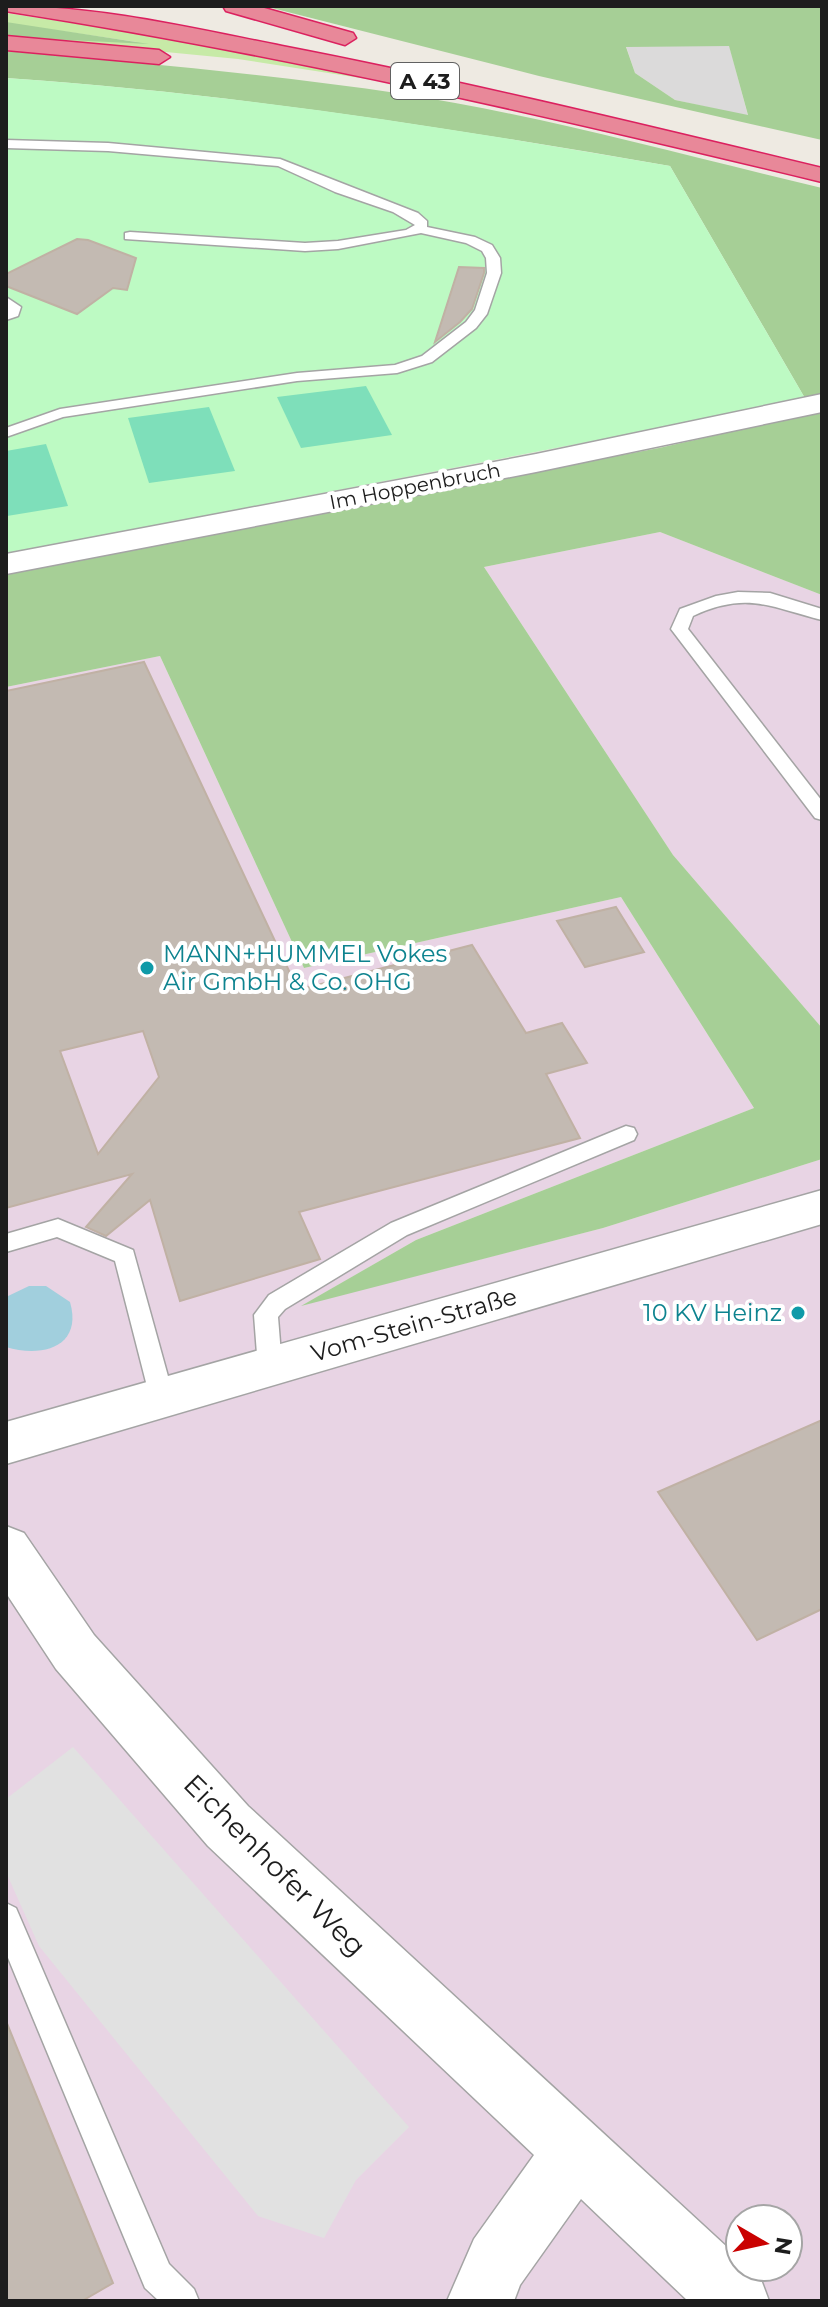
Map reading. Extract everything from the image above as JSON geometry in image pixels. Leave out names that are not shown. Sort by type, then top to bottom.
[{"type":"highway","name":"A 43","points":[[11,6],[240,43],[391,74],[822,175]]},
{"type":"highway","name":"A 43","points":[[121,6],[425,60],[818,150]]},
{"type":"highway","points":[[234,6],[371,45]]},
{"type":"highway","points":[[6,43],[187,61]]},
{"type":"highway","points":[[232,66],[450,97],[608,124]]},
{"type":"street","name":"Im Hoppenbruch","points":[[6,564],[536,463],[822,403]]},
{"type":"street","name":"Vom-Stein-Straße","points":[[6,1443],[822,1207]]},
{"type":"street","name":"Eichenhofer Weg","points":[[6,1549],[75,1652],[228,1826],[736,2301]]},
{"type":"street","points":[[480,2301],[497,2262],[575,2153]]},
{"type":"lane","points":[[6,144],[108,147],[280,163],[413,216],[422,224],[420,229]]},
{"type":"lane","points":[[6,433],[60,413],[297,377],[397,369],[427,359],[471,325],[482,311],[494,273],[493,258],[487,248],[470,240],[420,229],[338,245],[305,247],[130,236]]},
{"type":"lane","points":[[6,301],[14,307],[13,313],[6,316]]},
{"type":"lane","points":[[822,615],[778,598],[740,595],[709,601],[686,613],[679,629],[822,814]]},
{"type":"lane","points":[[270,1367],[266,1315],[277,1302],[399,1229],[626,1134]]},
{"type":"lane","points":[[6,1243],[58,1228],[125,1256],[162,1398]]},
{"type":"lane","points":[[6,1918],[157,2276],[182,2301]]},
{"type":"shaded area","points":[[729,45],[748,116],[675,100],[635,73],[626,46]]},
{"type":"shaded area","points":[[660,532],[822,595],[822,1028],[673,855],[484,567]]},
{"type":"shaded area","points":[[160,656],[304,968],[621,897],[754,1108],[416,1240],[305,1304],[603,1228],[822,1159],[822,2301],[6,2301],[6,687]]},
{"type":"shaded area","points":[[73,1747],[409,2127],[356,2180],[324,2238],[258,2216],[39,1946],[6,1872],[6,1799]]},
{"type":"green space","points":[[264,6],[822,6],[822,140],[539,76]],"holes":[[[729,46],[748,115],[675,100],[635,73],[626,47]]]},
{"type":"green space","points":[[6,13],[245,49],[425,88],[238,59],[11,37],[137,42],[6,23]]},
{"type":"green space","points":[[6,22],[149,44],[6,37]]},
{"type":"green space","points":[[6,51],[254,75],[403,94],[561,125],[822,188],[822,399],[806,400],[670,166],[505,138],[256,102],[6,78]]},
{"type":"green space","points":[[6,78],[173,93],[340,113],[670,166],[806,400],[6,554]]},
{"type":"green space","points":[[366,386],[392,435],[301,448],[277,397]]},
{"type":"green space","points":[[209,407],[235,471],[149,483],[128,418]]},
{"type":"green space","points":[[822,411],[822,595],[660,532],[484,567],[673,855],[822,1028],[822,1159],[603,1228],[301,1306],[416,1240],[754,1108],[621,897],[304,968],[160,656],[6,687],[6,571],[659,448]]},
{"type":"green space","points":[[46,444],[68,506],[7,516],[6,451]]},
{"type":"water","points":[[29,1286],[46,1286],[70,1302],[71,1330],[56,1346],[33,1351],[6,1347],[6,1297]]},
{"type":"building","points":[[77,239],[88,240],[136,258],[127,290],[113,288],[77,314],[6,286],[6,274]]},
{"type":"building","points":[[459,267],[484,268],[484,273],[472,309],[435,342]]},
{"type":"building","name":"MANN+HUMMEL Vokes Air GmbH & Co. OHG","points":[[144,662],[298,990],[472,945],[526,1033],[562,1023],[587,1063],[546,1074],[580,1138],[299,1212],[320,1259],[180,1301],[150,1200],[106,1236],[86,1227],[132,1174],[6,1208],[6,691]],"holes":[[[143,1031],[159,1077],[98,1154],[60,1051]]]},
{"type":"building","points":[[616,907],[644,952],[585,967],[557,921]]},
{"type":"building","points":[[822,1420],[822,1609],[757,1640],[658,1492]]},
{"type":"building","points":[[6,2021],[113,2283],[82,2301],[6,2301]]},
{"type":"place","name":"MANN+HUMMEL Vokes Air GmbH & Co. OHG","points":[[147,968]]},
{"type":"place","name":"10 KV Heinz","points":[[798,1313]]}]
